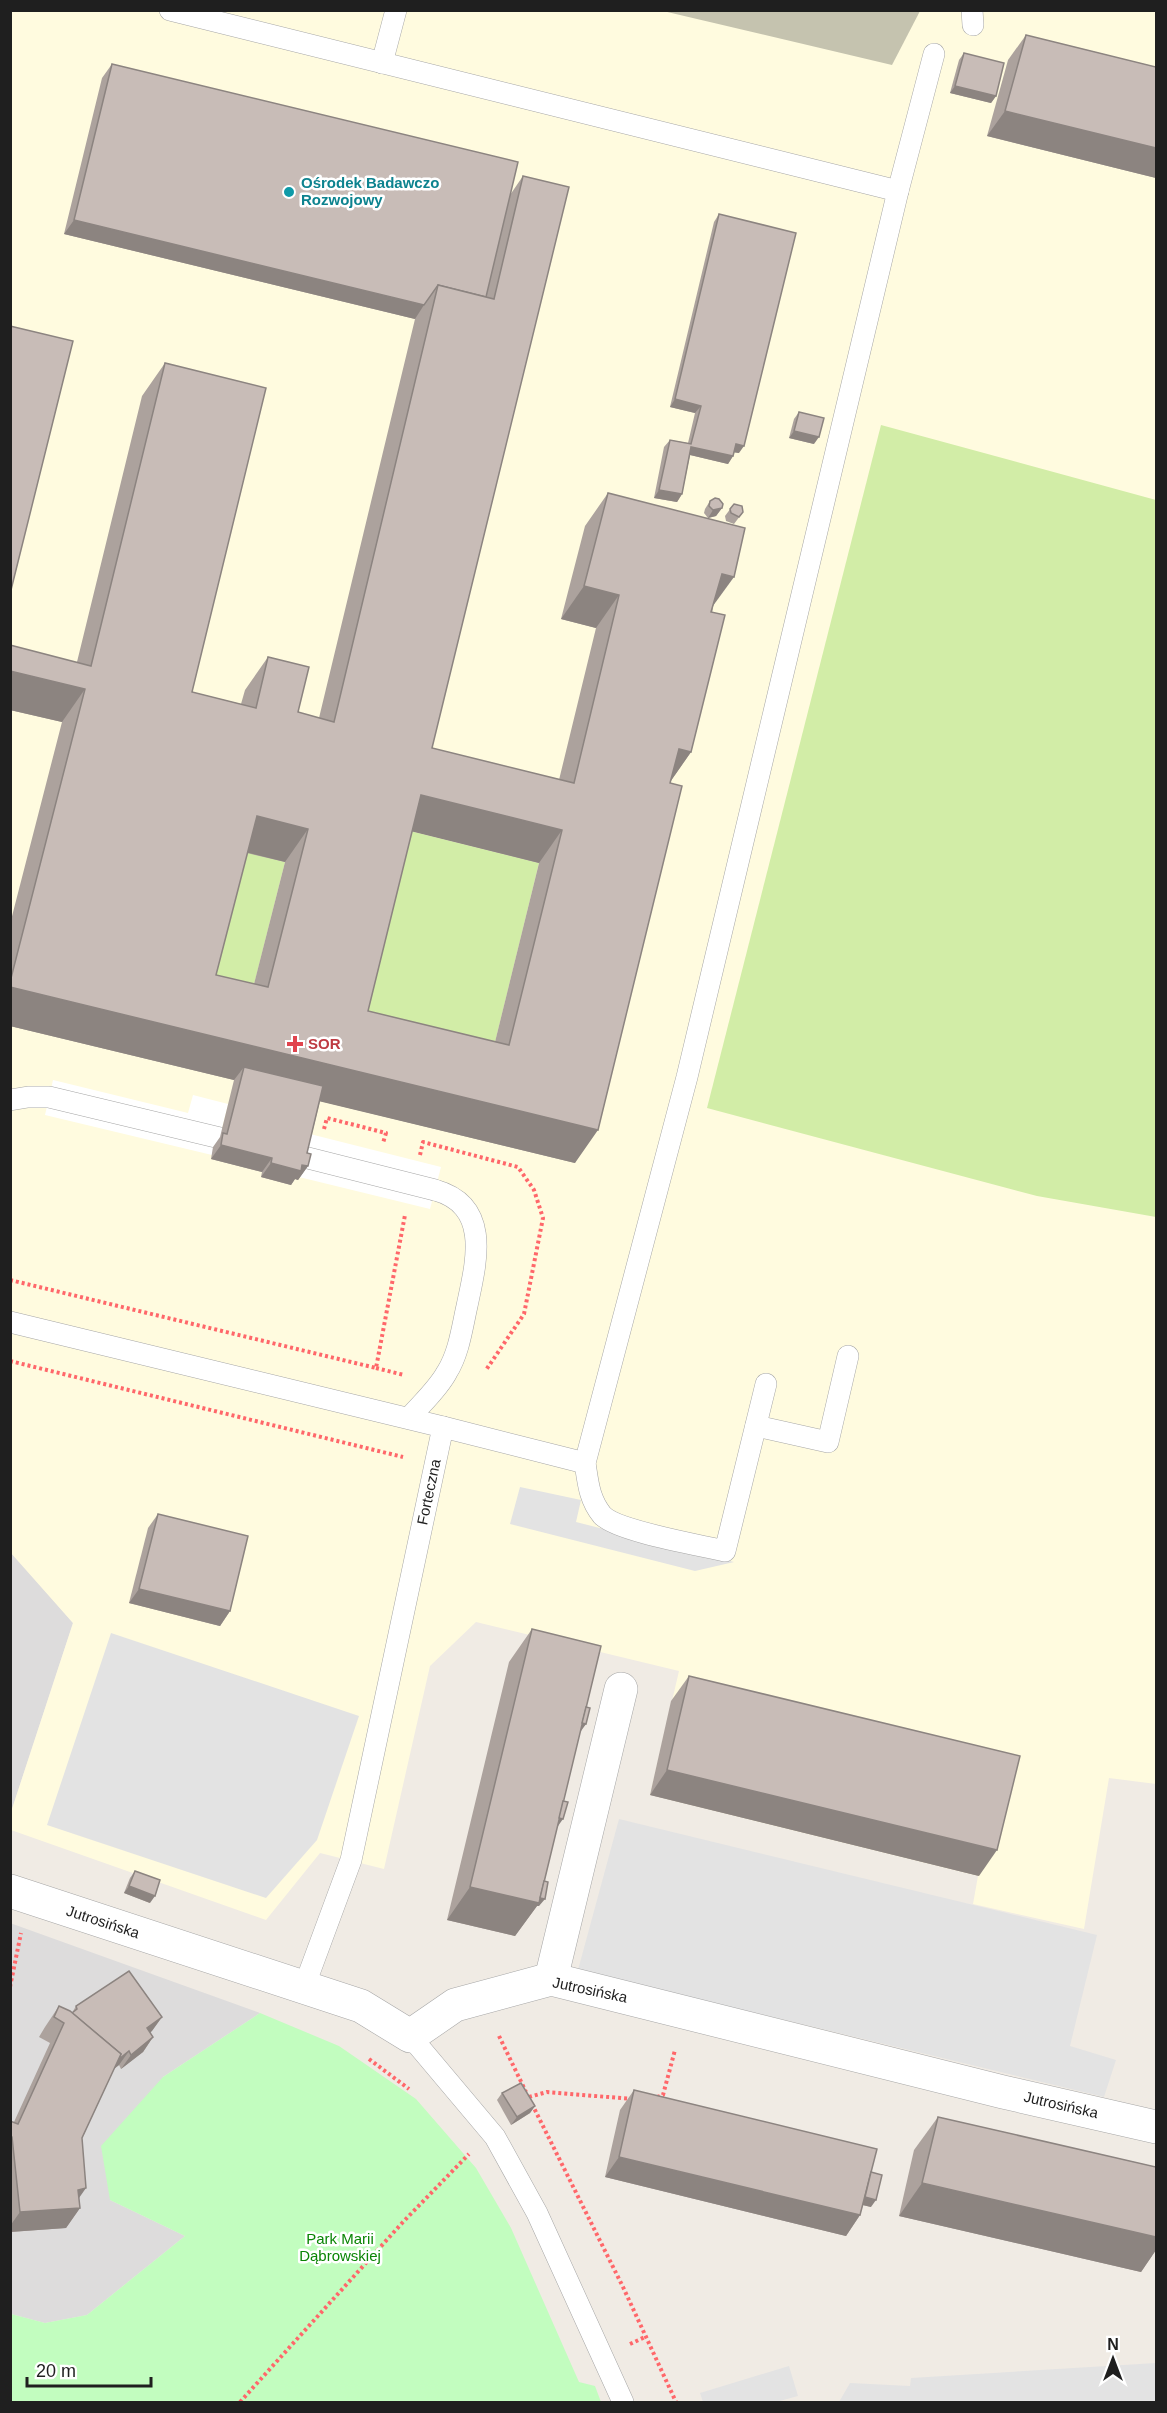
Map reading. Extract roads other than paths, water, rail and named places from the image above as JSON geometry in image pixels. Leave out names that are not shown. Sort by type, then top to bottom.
[{"type":"street","points":[[551,1979],[621,1689]]},
{"type":"street","name":"Jutrosińska","points":[[10,1891],[361,2006],[410,2036],[455,2005],[551,1979],[1003,2092],[1156,2127]]},
{"type":"lane","points":[[170,10],[693,142],[898,191]]},
{"type":"lane","points":[[382,63],[396,10]]},
{"type":"lane","points":[[766,1384],[725,1551],[626,1528],[603,1516],[589,1494],[585,1463],[687,1077],[898,191],[934,54]]},
{"type":"lane","points":[[10,1100],[49,1097],[220,1138]]},
{"type":"lane","points":[[300,1156],[445,1193],[464,1206],[472,1221],[477,1243],[460,1338],[448,1371],[440,1384],[409,1418]]},
{"type":"lane","points":[[10,1322],[585,1463]]},
{"type":"lane","points":[[756,1426],[828,1442],[848,1356]]},
{"type":"lane","name":"Forteczna","points":[[304,1987],[351,1860],[443,1427]]},
{"type":"lane","points":[[410,2036],[495,2137],[537,2213],[623,2403]]},
{"type":"place","name":"Ośrodek Badawczo Rozwojowy","points":[[289,192]]},
{"type":"place","name":"SOR","points":[[295,1044]]},
{"type":"park label","name":"Park Marii Dąbrowskiej","points":[[340,2248]]}]
